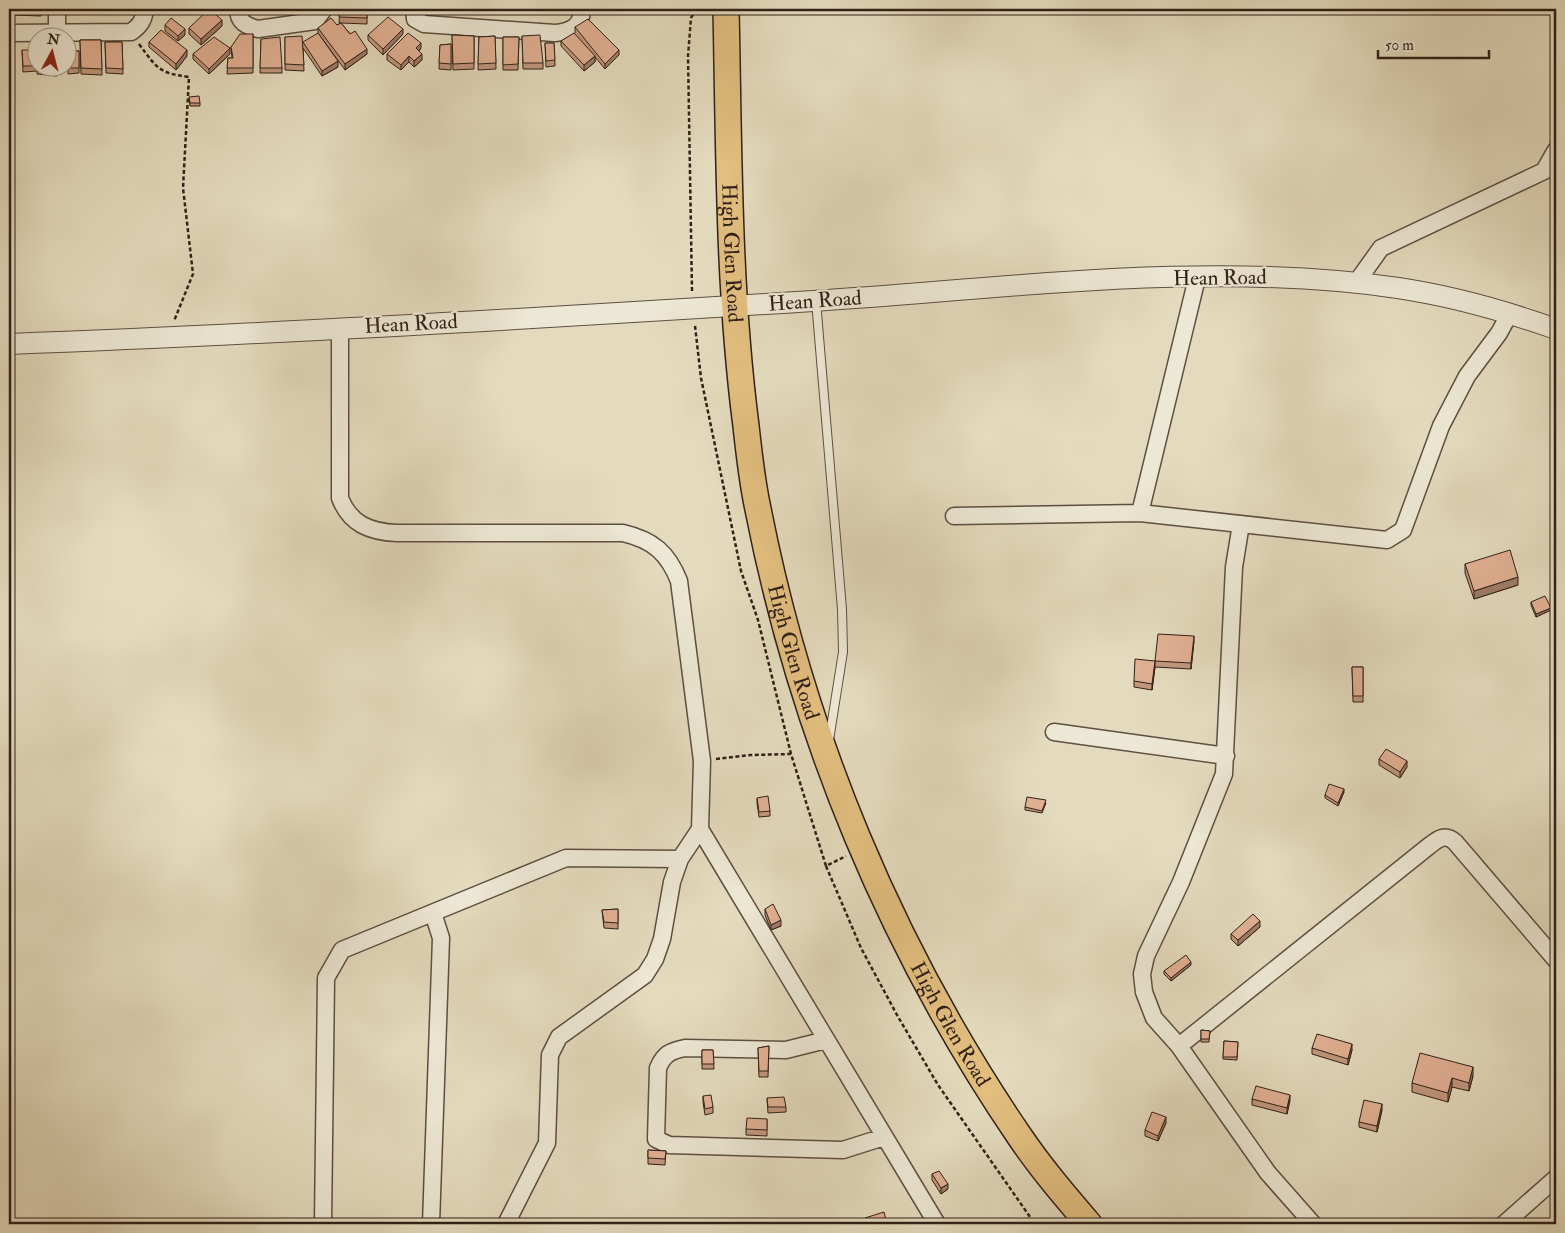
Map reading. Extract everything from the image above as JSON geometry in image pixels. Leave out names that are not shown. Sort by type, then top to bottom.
[{"type":"main road","name":"High Glen Road","points":[[726,9],[731,250],[739,374],[757,508],[788,636],[826,756],[861,848],[910,953],[946,1019],[1022,1140],[1089,1224]]},
{"type":"street","points":[[57,9],[57,28]]},
{"type":"street","points":[[78,32],[131,32],[138,28],[145,9]]},
{"type":"street","points":[[238,9],[242,21],[248,27],[258,29],[315,21],[324,9]]},
{"type":"street","points":[[414,9],[415,19],[424,24],[556,33],[564,32],[578,24],[582,19],[582,9]]},
{"type":"street","points":[[9,33],[28,33]]},
{"type":"street","points":[[1356,283],[1381,248],[1544,171],[1556,150]]},
{"type":"street","points":[[1140,513],[1197,278]]},
{"type":"street","name":"Hean Road","points":[[9,344],[168,338],[603,315],[1091,282],[1197,278],[1292,278],[1400,288],[1510,313],[1556,329]]},
{"type":"street","points":[[954,516],[1140,513],[1387,540],[1403,530],[1441,426],[1467,376],[1499,332],[1510,313]]},
{"type":"street","points":[[340,328],[340,498],[353,520],[363,526],[385,533],[623,533],[643,538],[660,551],[673,566],[679,582],[702,761],[700,829],[680,859],[672,882],[662,939],[655,959],[645,975],[559,1037],[550,1055],[547,1143],[506,1224]]},
{"type":"street","points":[[1241,524],[1234,567],[1224,774],[1181,882],[1146,956],[1142,974],[1144,992],[1154,1018],[1179,1046],[1268,1173],[1313,1224]]},
{"type":"street","points":[[1054,732],[1226,756]]},
{"type":"street","points":[[700,829],[884,1137],[932,1223]]},
{"type":"street","points":[[1179,1046],[1421,852],[1444,837],[1449,837],[1454,842],[1556,960]]},
{"type":"street","points":[[323,1224],[326,978],[342,950],[566,858],[680,859]]},
{"type":"street","points":[[431,1224],[441,938],[433,913]]},
{"type":"street","points":[[826,1040],[786,1050],[685,1048],[669,1051],[658,1068],[656,1139],[670,1145],[843,1150],[884,1137]]},
{"type":"street","points":[[1504,1224],[1556,1178]]},
{"type":"lane","points":[[816,301],[842,609],[843,652],[826,756]]},
{"type":"path","points":[[696,9],[691,18],[688,56],[692,308],[702,378],[741,571],[758,620],[791,754],[826,866],[861,948],[938,1085],[1035,1224]]},
{"type":"path","points":[[131,32],[153,62],[166,74],[189,77],[183,188],[193,274],[168,338]]},
{"type":"path","points":[[702,761],[751,755],[791,754]]},
{"type":"path","points":[[826,866],[861,848]]},
{"type":"building","points":[[41,9],[41,10],[13,10]]},
{"type":"building","points":[[209,9],[222,20],[201,39],[189,28]]},
{"type":"building","points":[[340,9],[367,9],[367,18],[339,17]]},
{"type":"building","points":[[388,17],[403,29],[383,49],[368,35]]},
{"type":"building","points":[[171,18],[185,29],[178,36],[165,25]]},
{"type":"building","points":[[331,18],[337,25],[341,23],[350,34],[355,31],[367,49],[345,64],[318,28]]},
{"type":"building","points":[[588,19],[619,50],[605,64],[575,27]]},
{"type":"building","points":[[161,30],[187,50],[176,64],[149,42]]},
{"type":"building","points":[[318,33],[338,61],[322,71],[303,42]]},
{"type":"building","points":[[408,33],[421,43],[416,48],[422,54],[414,61],[409,56],[401,65],[387,54]]},
{"type":"building","points":[[574,33],[595,56],[584,65],[561,41]]},
{"type":"building","points":[[240,34],[253,34],[253,68],[227,68],[228,58],[233,58],[231,47]]},
{"type":"building","points":[[452,35],[474,36],[474,63],[453,64]]},
{"type":"building","points":[[540,35],[543,63],[523,63],[522,36]]},
{"type":"building","points":[[302,36],[304,65],[285,64],[285,37]]},
{"type":"building","points":[[495,36],[496,63],[478,64],[479,37]]},
{"type":"building","points":[[214,37],[230,48],[209,69],[193,54]]},
{"type":"building","points":[[280,37],[282,68],[260,68],[261,39]]},
{"type":"building","points":[[503,37],[519,37],[518,64],[503,65]]},
{"type":"building","points":[[9,39],[13,39],[13,67],[9,67]]},
{"type":"building","points":[[80,40],[101,40],[102,69],[81,68]]},
{"type":"building","points":[[105,42],[122,42],[123,69],[106,68]]},
{"type":"building","points":[[545,43],[554,43],[555,60],[546,61]]},
{"type":"building","points":[[451,44],[451,64],[439,63],[440,45]]},
{"type":"building","points":[[22,50],[28,50],[28,66],[23,66]]},
{"type":"building","points":[[78,51],[79,51],[78,68]]},
{"type":"building","points":[[199,96],[200,103],[190,103],[189,97]]},
{"type":"building","points":[[1510,550],[1518,577],[1474,591],[1465,564]]},
{"type":"building","points":[[1545,596],[1551,608],[1536,614],[1531,602]]},
{"type":"building","points":[[1158,634],[1194,636],[1191,663],[1155,661]]},
{"type":"building","points":[[1135,659],[1155,661],[1152,684],[1134,681]]},
{"type":"building","points":[[1352,667],[1363,667],[1363,696],[1353,696]]},
{"type":"building","points":[[1386,749],[1407,761],[1400,772],[1379,759]]},
{"type":"building","points":[[1329,784],[1344,789],[1338,803],[1325,795]]},
{"type":"building","points":[[768,796],[770,811],[759,812],[757,798]]},
{"type":"building","points":[[1027,797],[1046,800],[1042,811],[1025,807]]},
{"type":"building","points":[[773,904],[781,920],[771,925],[765,909]]},
{"type":"building","points":[[618,909],[618,923],[604,922],[602,910]]},
{"type":"building","points":[[1253,914],[1260,921],[1238,940],[1231,934]]},
{"type":"building","points":[[1186,955],[1191,962],[1171,978],[1164,971]]},
{"type":"building","points":[[1201,1030],[1210,1031],[1209,1039],[1201,1039]]},
{"type":"building","points":[[1317,1034],[1352,1044],[1348,1059],[1312,1048]]},
{"type":"building","points":[[1224,1041],[1238,1042],[1237,1057],[1223,1057]]},
{"type":"building","points":[[769,1046],[768,1071],[759,1071],[758,1048]]},
{"type":"building","points":[[702,1050],[713,1050],[714,1064],[702,1064]]},
{"type":"building","points":[[1420,1053],[1473,1067],[1469,1083],[1452,1078],[1448,1093],[1412,1083]]},
{"type":"building","points":[[1256,1086],[1290,1095],[1287,1108],[1252,1099]]},
{"type":"building","points":[[711,1095],[713,1107],[705,1109],[703,1096]]},
{"type":"building","points":[[784,1097],[786,1107],[768,1107],[767,1098]]},
{"type":"building","points":[[1364,1100],[1382,1104],[1377,1126],[1359,1122]]},
{"type":"building","points":[[1152,1112],[1166,1117],[1158,1136],[1145,1130]]},
{"type":"building","points":[[747,1118],[767,1119],[767,1130],[746,1129]]},
{"type":"building","points":[[648,1150],[666,1151],[665,1159],[648,1158]]},
{"type":"building","points":[[939,1171],[948,1184],[941,1188],[932,1174]]},
{"type":"building","points":[[884,1212],[886,1220],[867,1224],[865,1218]]},
{"type":"building","points":[[768,1219],[768,1224],[748,1224],[748,1220]]},
{"type":"building","points":[[621,1220],[631,1224],[619,1224]]},
{"type":"building","points":[[804,1220],[805,1224],[786,1224],[786,1221]]},
{"type":"building","points":[[690,1221],[712,1221],[712,1224],[691,1224]]},
{"type":"building","points":[[685,1222],[685,1224],[670,1224],[670,1223]]}]
